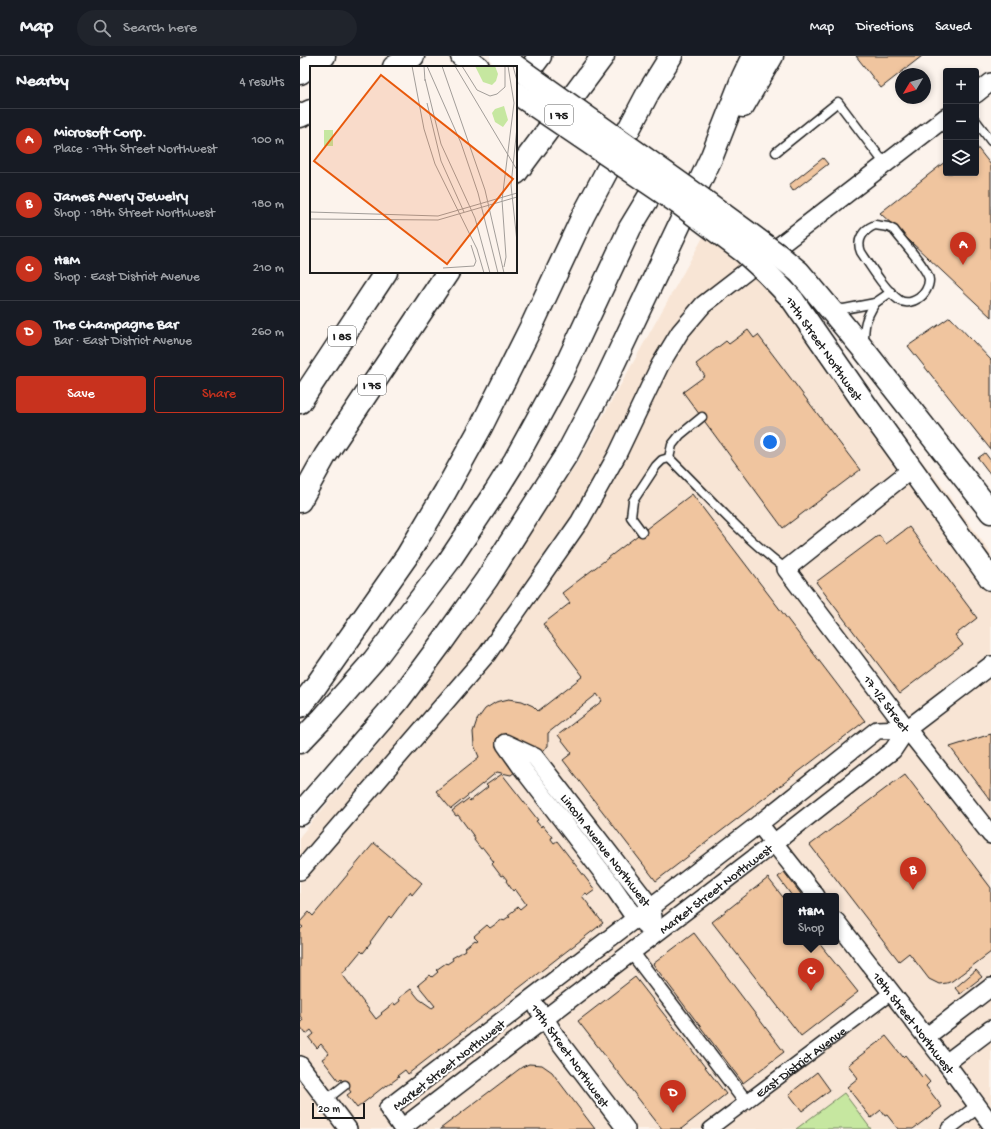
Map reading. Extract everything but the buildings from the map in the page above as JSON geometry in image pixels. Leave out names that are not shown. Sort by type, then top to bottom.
[{"type":"main road","points":[[300,72],[324,56]]},
{"type":"main road","points":[[396,66],[412,56]]},
{"type":"main road","points":[[462,56],[477,66]]},
{"type":"main road","name":"17th Street Northwest","points":[[501,56],[514,66]]},
{"type":"main road","points":[[517,87],[540,56]]},
{"type":"main road","name":"I 75","points":[[517,172],[603,56]]},
{"type":"main road","points":[[300,706],[313,690],[407,556],[445,492],[481,427],[533,323],[583,216],[648,93],[671,56]]},
{"type":"main road","points":[[300,814],[398,701],[442,642],[487,578],[564,458],[605,382],[712,156],[743,77],[753,56]]},
{"type":"main road","points":[[712,156],[756,85],[772,56]]},
{"type":"main road","name":"17th Street Northwest","points":[[517,69],[659,180],[744,252],[792,299],[867,408],[991,579]]},
{"type":"main road","name":"17th Street Northwest","points":[[517,94],[659,180],[698,196],[799,272],[864,350],[991,512]]},
{"type":"main road","points":[[300,116],[310,111]]},
{"type":"main road","points":[[300,742],[374,660],[449,561],[507,473],[561,376],[630,228],[659,180]]},
{"type":"main road","name":"I 85","points":[[300,402],[385,273]]},
{"type":"main road","name":"I 75","points":[[300,501],[325,456],[447,273]]},
{"type":"street","points":[[979,92],[991,82]]},
{"type":"street","points":[[300,871],[487,654],[580,521],[616,455],[660,365],[680,332],[703,305],[943,119]]},
{"type":"street","points":[[786,569],[912,469]]},
{"type":"street","name":"17 1/2 Street","points":[[786,569],[907,729],[991,835]]},
{"type":"street","name":"Market Street Northwest","points":[[907,729],[877,730],[759,824],[388,1108],[402,1128],[544,1017],[774,843],[893,750],[907,729],[991,665]]},
{"type":"street","name":"Lincoln Avenue Northwest","points":[[505,743],[535,757],[651,907],[655,933],[630,911],[608,879],[522,768],[505,743]]},
{"type":"street","points":[[759,824],[814,893]]},
{"type":"street","name":"18th Street Northwest","points":[[839,925],[892,992],[991,1124]]},
{"type":"street","points":[[631,951],[746,1102]]},
{"type":"street","points":[[926,1037],[991,987]]},
{"type":"street","name":"East District Avenue","points":[[710,1129],[892,992]]},
{"type":"street","name":"19th Street Northwest","points":[[530,1000],[544,1017],[558,1040],[626,1129]]},
{"type":"street","points":[[946,1063],[991,1029]]},
{"type":"street","points":[[300,1066],[348,1129]]},
{"type":"street","points":[[948,1129],[977,1107]]},
{"type":"lane","points":[[776,152],[838,102],[885,164]]},
{"type":"lane","points":[[979,125],[991,141]]},
{"type":"lane","points":[[875,225],[888,226],[894,230],[926,272],[929,280],[924,295],[913,302],[907,303],[900,300],[891,292],[887,289],[860,252],[860,239],[864,232],[875,225]]},
{"type":"lane","points":[[864,350],[864,328],[866,318],[876,303],[891,292]]},
{"type":"lane","points":[[828,307],[844,309],[876,303]]},
{"type":"lane","points":[[669,458],[672,445],[680,435],[702,417]]},
{"type":"lane","points":[[642,532],[631,517],[633,501],[656,466],[662,460],[669,458]]},
{"type":"lane","points":[[669,458],[739,527],[773,559],[786,569]]},
{"type":"lane","points":[[326,1100],[345,1085]]},
{"type":"shaded area","points":[[706,232],[753,264],[936,478],[991,553],[991,1129],[300,1129],[300,836],[390,730],[577,463]]},
{"type":"green space","points":[[844,1093],[871,1129],[796,1129]]},
{"type":"place","name":"Microsoft Corp.","points":[[963,265]]},
{"type":"place","name":"James Avery Jewelry","points":[[913,890]]},
{"type":"place","name":"H&M","points":[[811,991]]},
{"type":"place","name":"The Champagne Bar","points":[[673,1113]]}]
